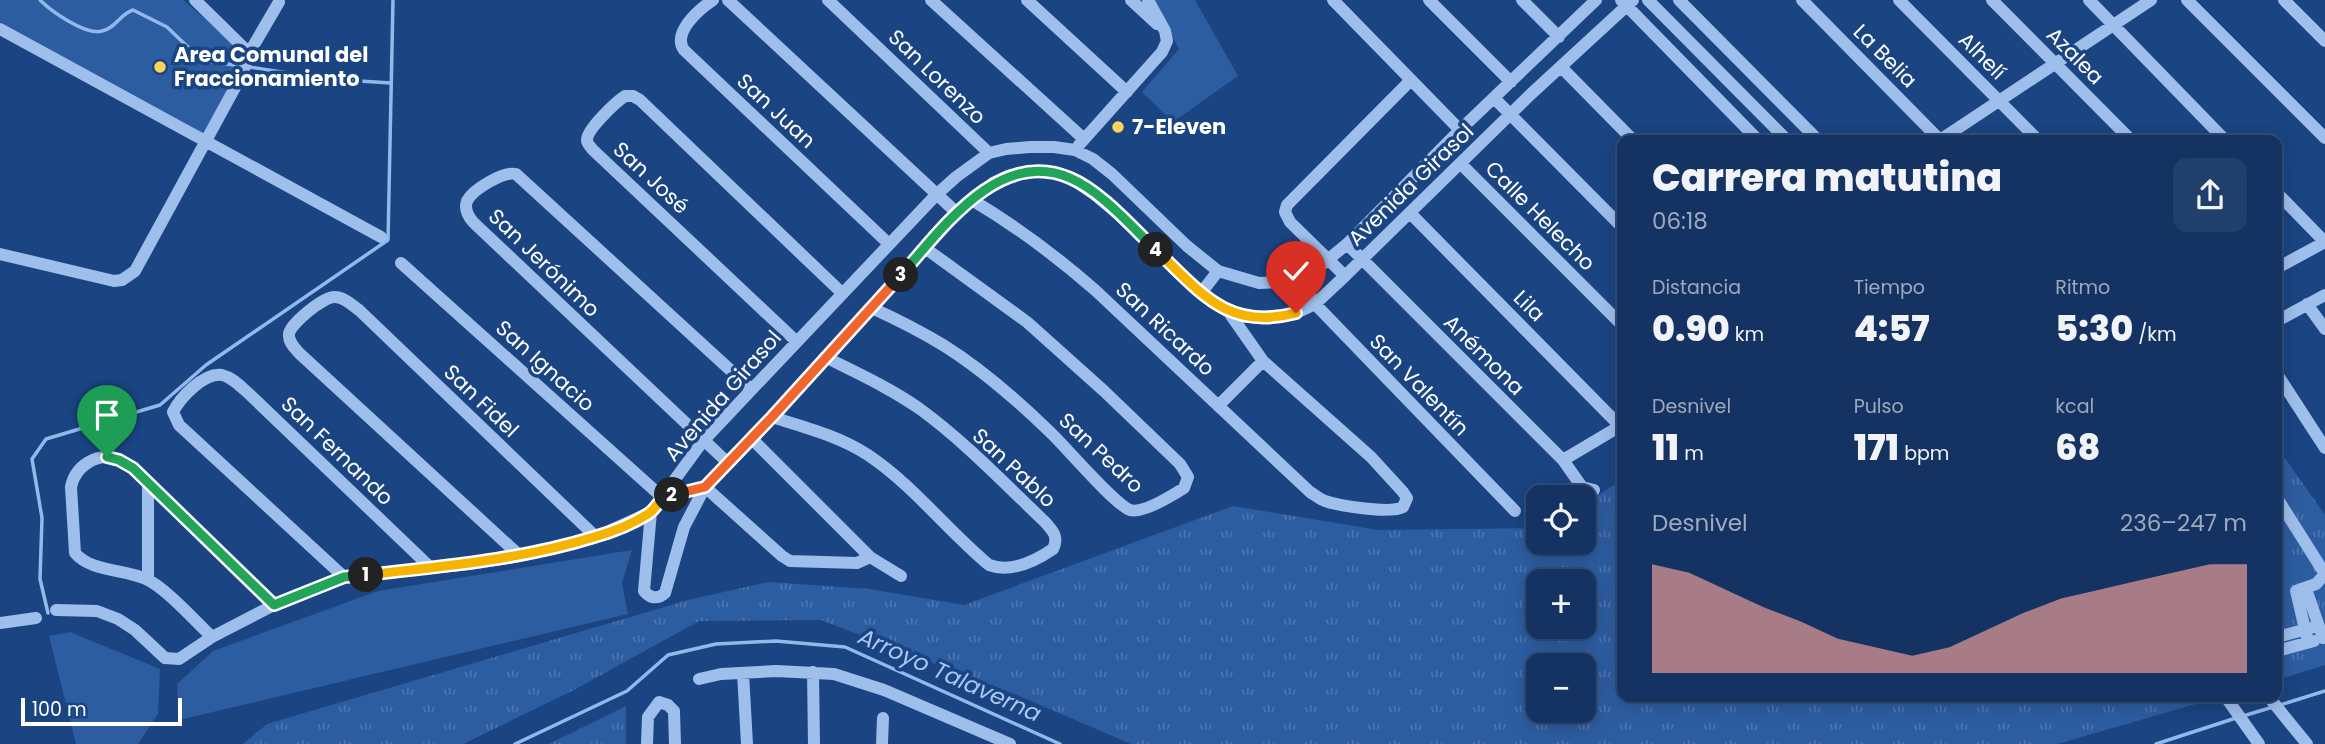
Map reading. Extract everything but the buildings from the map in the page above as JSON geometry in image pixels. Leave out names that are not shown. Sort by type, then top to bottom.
[{"type":"street","points":[[195,0],[248,55]]},
{"type":"street","name":"San Juan","points":[[713,0],[683,30],[680,45],[888,243]]},
{"type":"street","points":[[728,0],[957,213]]},
{"type":"street","name":"San Lorenzo","points":[[828,0],[989,153]]},
{"type":"street","points":[[931,0],[1084,139]]},
{"type":"street","points":[[1027,0],[1127,92]]},
{"type":"street","points":[[1131,0],[1166,31]]},
{"type":"street","points":[[1075,150],[1162,52],[1167,41],[1166,31],[1148,0]]},
{"type":"street","points":[[1333,0],[1460,130]]},
{"type":"street","points":[[1429,0],[1511,82]]},
{"type":"street","points":[[1522,0],[1559,37]]},
{"type":"street","name":"Avenida Girasol","points":[[1597,0],[1460,130],[1347,244],[1302,281],[1259,283],[1218,271],[1187,246],[1112,174],[1093,159],[1075,150],[1030,147],[989,153],[956,177],[888,243],[703,441],[651,512],[644,591],[655,598],[665,593],[684,527],[705,487],[957,213],[993,183],[1008,176],[1029,172],[1052,172],[1071,178],[1119,215],[1201,293],[1227,311],[1246,317],[1278,317],[1315,304],[1346,276],[1626,2]]},
{"type":"street","points":[[1648,0],[1782,135]]},
{"type":"street","points":[[1679,0],[1813,135]]},
{"type":"street","name":"La Belia","points":[[1802,0],[1935,135]]},
{"type":"street","name":"Alhelí","points":[[1899,0],[2033,135]]},
{"type":"street","name":"Azalea","points":[[1992,0],[2126,135]]},
{"type":"street","points":[[2089,0],[2220,135]]},
{"type":"street","points":[[1947,135],[2151,0]]},
{"type":"street","points":[[2187,0],[2325,138]]},
{"type":"street","points":[[2284,0],[2325,41]]},
{"type":"street","points":[[0,254],[114,281],[130,276],[243,73],[248,55],[279,2]]},
{"type":"street","points":[[1626,2],[1753,135]]},
{"type":"street","points":[[0,29],[381,237]]},
{"type":"street","points":[[1561,67],[1628,135]]},
{"type":"street","points":[[1346,276],[1290,222],[1285,212],[1291,198],[1410,80]]},
{"type":"street","name":"San José","points":[[797,342],[587,143],[592,128],[625,96],[640,100],[842,293]]},
{"type":"street","points":[[1494,98],[1617,222]]},
{"type":"street","name":"Calle Helecho","points":[[1461,164],[1617,320]]},
{"type":"street","name":"San Jerónimo","points":[[727,463],[473,222],[466,210],[470,197],[505,173],[516,174],[751,389]]},
{"type":"street","points":[[2282,198],[2325,242],[2282,265]]},
{"type":"street","name":"San Ricardo","points":[[972,200],[1014,225],[1059,258],[1137,327],[1321,500],[1393,511],[1403,507],[1407,498],[1371,457],[1263,361]]},
{"type":"street","name":"Lila","points":[[1410,213],[1617,421]]},
{"type":"street","name":"Anémona","points":[[1347,244],[1563,460],[1581,485]]},
{"type":"street","name":"San Pedro","points":[[872,308],[944,346],[975,368],[1049,431],[1110,493],[1131,510],[1148,507],[1184,488],[1188,477],[1180,464],[1104,391],[1027,322],[925,248]]},
{"type":"street","name":"San Ignacio","points":[[401,263],[662,497]]},
{"type":"street","points":[[1201,293],[1218,271]]},
{"type":"street","name":"San Valentín","points":[[1302,281],[1315,304],[1515,511]]},
{"type":"street","points":[[2282,318],[2325,295]]},
{"type":"street","name":"San Fidel","points":[[520,556],[299,354],[290,342],[289,334],[292,327],[320,301],[337,296],[359,310],[596,537]]},
{"type":"street","points":[[2307,304],[2325,329]]},
{"type":"street","points":[[1218,406],[1263,361],[1227,311]]},
{"type":"street","name":"San Pablo","points":[[772,417],[824,434],[866,454],[919,498],[989,565],[1002,570],[1014,568],[1054,549],[1057,542],[1055,534],[1045,522],[921,410],[880,384],[825,357]]},
{"type":"street","name":"San Fernando","points":[[344,577],[174,419],[176,405],[201,382],[211,376],[233,380],[430,567]]},
{"type":"street","points":[[2282,382],[2325,448]]},
{"type":"street","points":[[1563,460],[1617,427]]},
{"type":"street","points":[[751,438],[870,557],[901,576]]},
{"type":"street","points":[[212,637],[148,580],[80,560],[72,545],[71,487],[80,468],[95,458],[107,457],[133,468],[274,605]]},
{"type":"street","points":[[148,483],[148,580]]},
{"type":"street","points":[[662,497],[705,487],[790,561],[857,563],[870,557]]},
{"type":"street","points":[[2282,506],[2325,574],[2316,584],[2296,591],[2306,636]]},
{"type":"street","points":[[56,610],[97,611],[118,619],[135,630],[165,658],[179,659],[212,637],[274,605],[344,577],[520,556],[596,537],[651,512]]},
{"type":"street","points":[[2282,648],[2323,631],[2306,589]]},
{"type":"street","points":[[0,623],[36,618]]},
{"type":"street","points":[[2282,637],[2306,636]]},
{"type":"street","points":[[813,672],[814,744]]},
{"type":"street","points":[[743,673],[747,744]]},
{"type":"street","points":[[699,679],[743,673],[834,674],[867,684],[1010,744]]},
{"type":"street","points":[[647,744],[648,717],[659,702],[674,711],[675,744]]},
{"type":"street","points":[[2229,702],[2259,744]]},
{"type":"street","points":[[2273,702],[2307,744]]},
{"type":"street","points":[[882,744],[883,718]]},
{"type":"green space","name":"Area Comunal del Fraccionamiento","points":[[0,0],[183,0],[242,50],[243,62],[207,138],[0,22]]},
{"type":"green space","points":[[1151,0],[1195,0],[1238,76],[1173,122],[1142,92],[1179,49]]},
{"type":"green space","points":[[2282,454],[2325,515],[2325,665],[2282,678]]},
{"type":"green space","points":[[1617,483],[1617,702],[2203,702],[2057,744],[1131,744],[1017,695],[821,620],[699,621],[572,691],[463,744],[243,744],[267,724],[688,600],[769,582],[869,589],[964,605],[1233,506],[1378,530],[1526,528],[1526,555],[1596,555],[1596,496]]},
{"type":"green space","points":[[632,550],[622,583],[628,614],[179,720],[177,684],[213,651],[378,591]]},
{"type":"green space","points":[[70,632],[160,669],[158,714],[138,744],[76,744],[49,636]]},
{"type":"green space","points":[[626,706],[626,744],[549,744]]},
{"type":"waterway","points":[[40,0],[69,22],[95,32],[107,29],[133,10],[167,27],[192,51],[211,62],[242,66]]},
{"type":"waterway","points":[[48,613],[40,579],[42,518],[32,459],[46,439],[160,405],[206,365],[388,240],[393,0]]},
{"type":"waterway","points":[[249,67],[328,79],[391,83]]},
{"type":"waterway","name":"Arroyo Talaverna","points":[[515,744],[627,691],[668,655],[716,644],[776,641],[845,647],[1060,744]]},
{"type":"waterway","name":"Arroyo Talaverna","points":[[2280,705],[2325,691]]},
{"type":"waterway","name":"Arroyo Talaverna","points":[[2243,716],[2273,707]]},
{"type":"waterway","name":"Arroyo Talaverna","points":[[2156,744],[2236,718]]},
{"type":"place","name":"Area Comunal del Fraccionamiento","points":[[160,67]]},
{"type":"place","name":"7-Eleven","points":[[1118,127]]},
{"type":"route","points":[[107,457],[133,468],[274,605],[344,577],[470,564],[520,556],[596,537],[651,512],[662,497],[705,487],[957,213],[993,183],[1008,176],[1029,172],[1052,172],[1071,178],[1094,194],[1201,293],[1227,311],[1259,319],[1296,313]]}]
